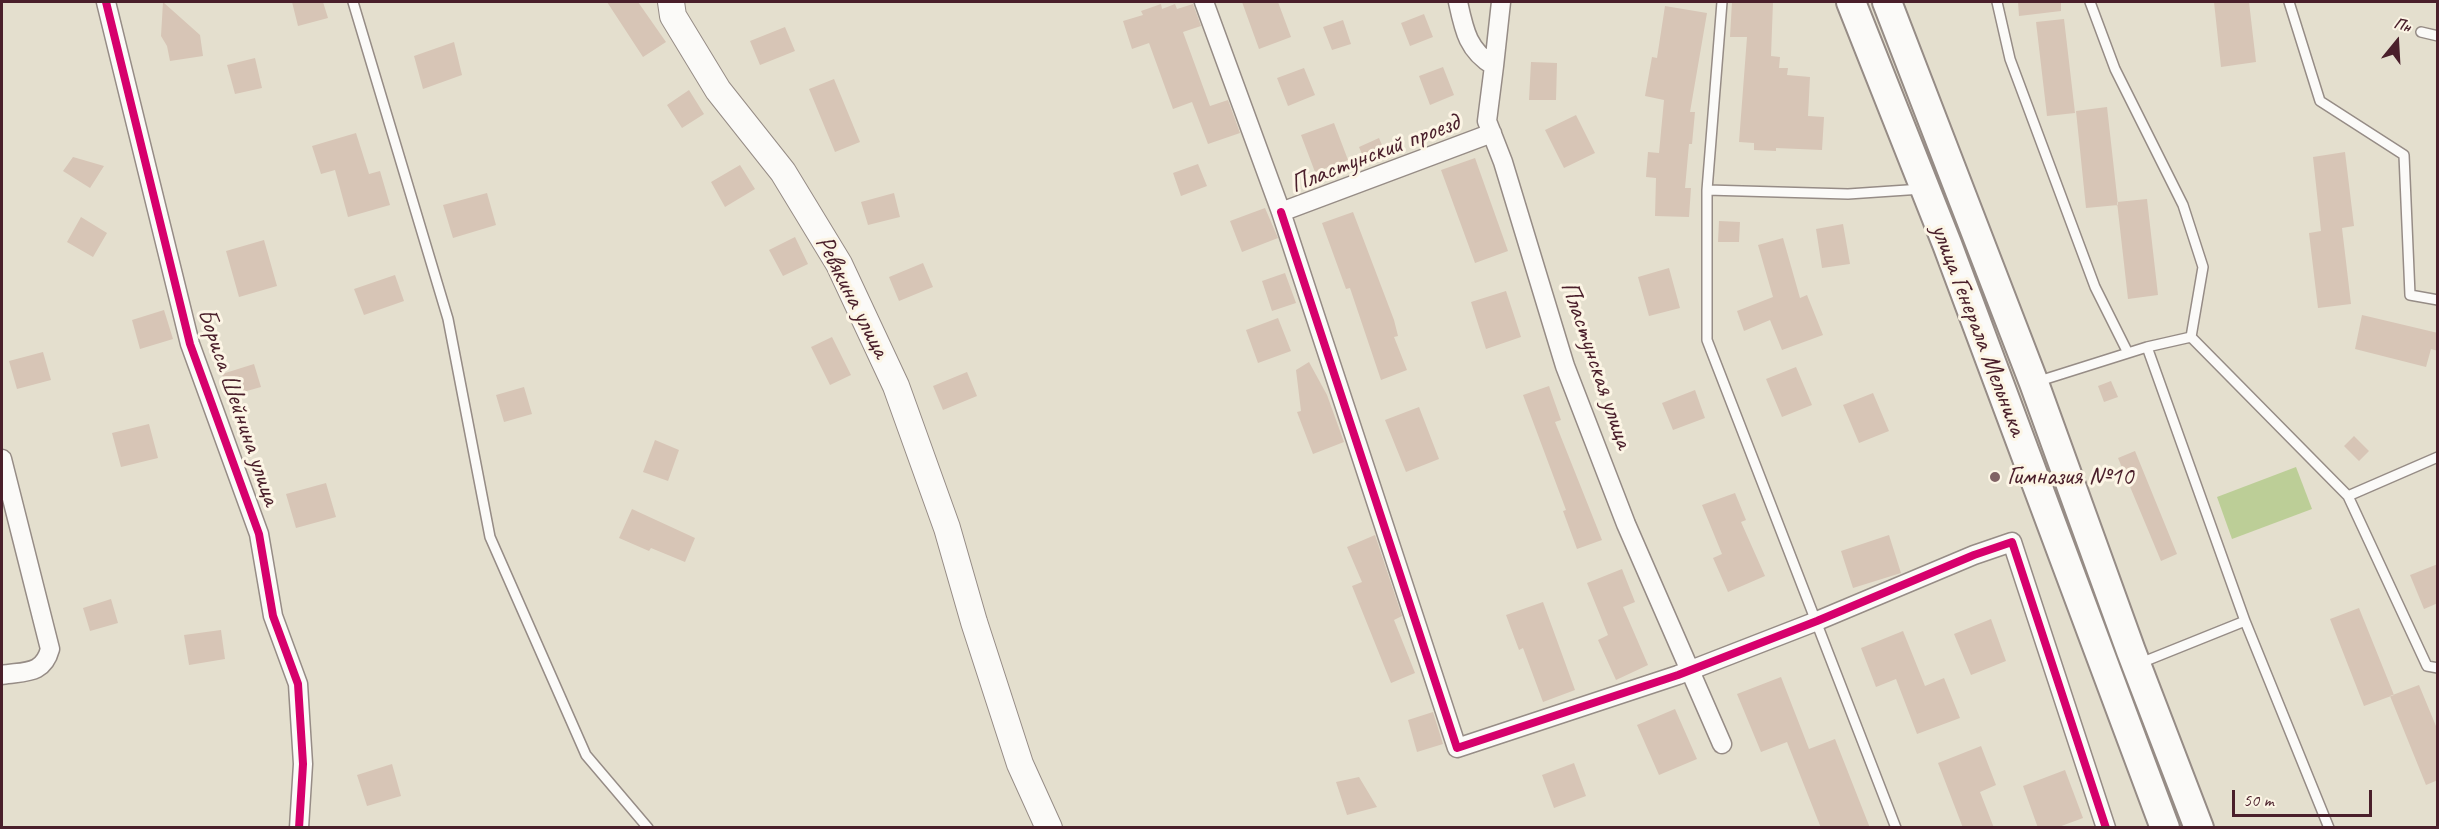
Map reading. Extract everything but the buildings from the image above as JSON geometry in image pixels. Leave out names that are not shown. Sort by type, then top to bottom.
[{"type":"main road","name":"Ревякина улица","points":[[671,2],[673,16],[718,90],[783,172],[839,264],[896,386],[947,528],[974,622],[1020,764],[1049,828]]},
{"type":"main road","name":"улица Генерала Мельника","points":[[1851,2],[1947,244],[2165,828]]},
{"type":"main road","name":"улица Генерала Мельника","points":[[1887,2],[2034,383],[2136,665],[2199,828]]},
{"type":"main road","points":[[2002,395],[2034,383]]},
{"type":"street","name":"Бориса Шейнина улица","points":[[106,2],[190,344],[259,534],[273,616],[298,684],[303,764],[298,828]]},
{"type":"street","name":"Пластунский проезд","points":[[1204,2],[1281,212],[1492,133]]},
{"type":"street","points":[[1458,2],[1469,42],[1481,58],[1494,66]]},
{"type":"street","name":"Пластунская улица","points":[[1501,2],[1487,121],[1503,162],[1565,366],[1626,524],[1722,744]]},
{"type":"street","points":[[1281,212],[1457,748],[1689,670],[1817,621],[1974,555],[2012,542],[2106,828]]},
{"type":"street","points":[[2,459],[50,649],[47,661],[39,669],[2,675]]},
{"type":"lane","points":[[352,2],[448,320],[490,537],[586,755],[648,828]]},
{"type":"lane","points":[[1722,2],[1707,190],[1707,340],[1896,828]]},
{"type":"lane","points":[[1997,2],[2010,59],[2094,287],[2128,353]]},
{"type":"lane","points":[[2090,2],[2115,69],[2183,205],[2203,267],[2191,337]]},
{"type":"lane","points":[[2289,2],[2320,101],[2404,154],[2410,295],[2438,300]]},
{"type":"lane","points":[[2421,32],[2438,36]]},
{"type":"lane","points":[[1707,190],[1848,194],[1924,189]]},
{"type":"lane","points":[[2034,383],[2147,347],[2191,337]]},
{"type":"lane","points":[[2191,337],[2348,496],[2427,666],[2438,668]]},
{"type":"lane","points":[[2147,347],[2245,621],[2329,828]]},
{"type":"lane","points":[[2348,496],[2438,457]]},
{"type":"lane","points":[[2136,665],[2245,621]]},
{"type":"green space","points":[[2296,467],[2312,509],[2232,539],[2217,497]]},
{"type":"cycle path","points":[[106,2],[190,344],[259,534],[273,616],[298,684],[303,764],[299,828]]},
{"type":"cycle path","points":[[1281,212],[1457,748],[1678,675],[1817,621],[1974,555],[2012,542],[2106,828]]},
{"type":"place","name":"Гимназия №10","points":[[1995,477]]}]
